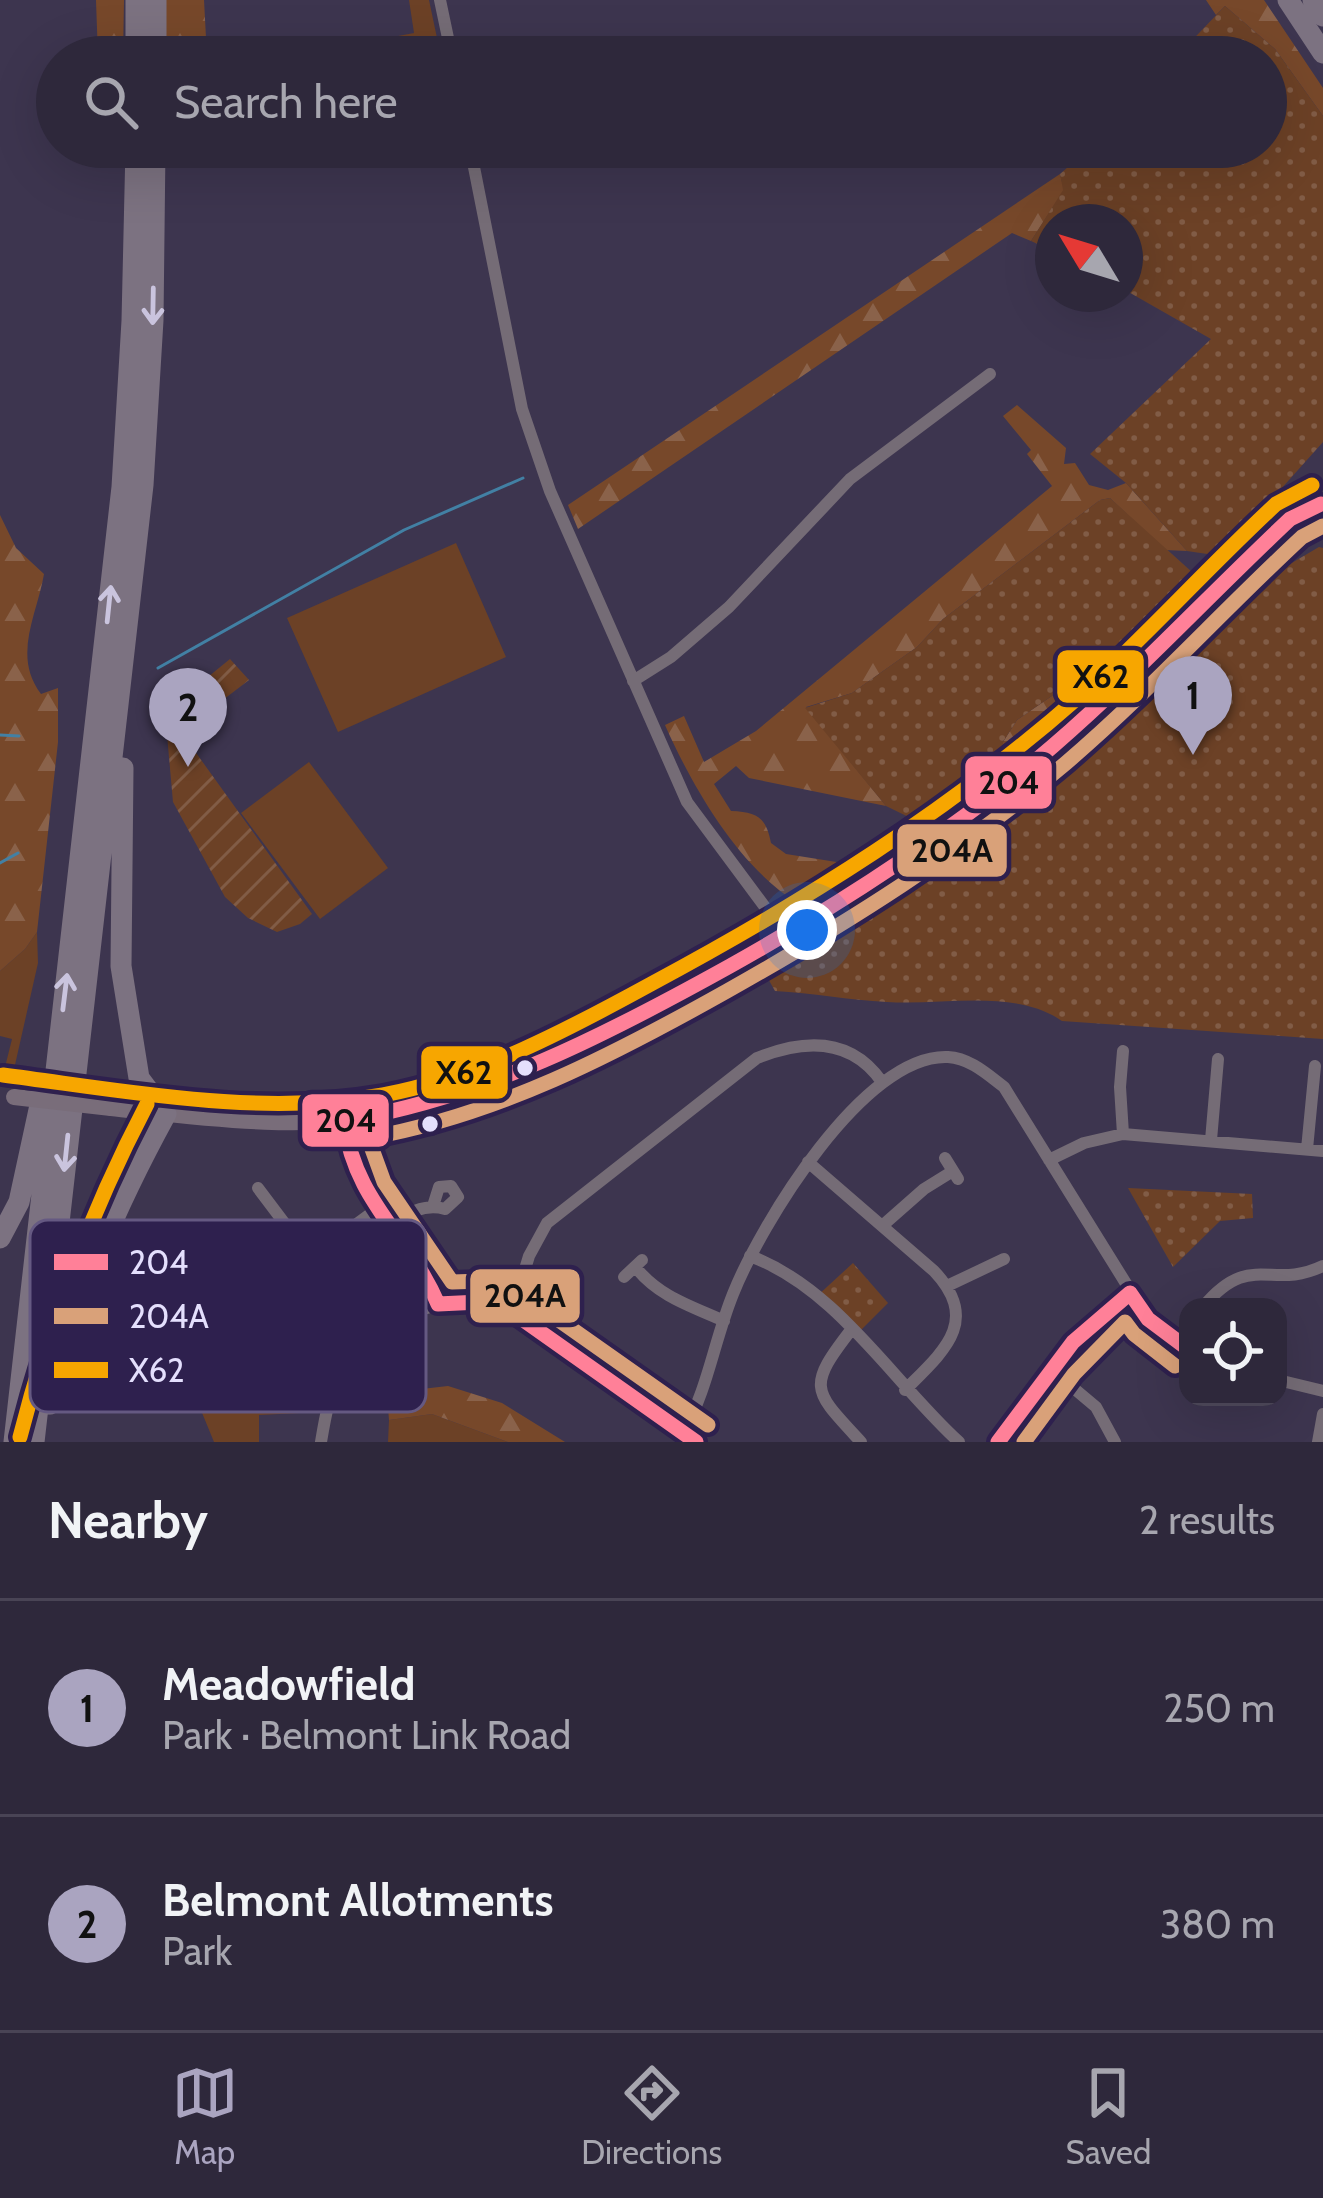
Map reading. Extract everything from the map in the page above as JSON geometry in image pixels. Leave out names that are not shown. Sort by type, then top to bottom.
[{"type":"highway","points":[[136,0],[136,36]]},
{"type":"highway","points":[[156,0],[156,36]]},
{"type":"highway","points":[[1288,0],[1323,53]]},
{"type":"highway","points":[[1312,0],[1323,16]]},
{"type":"highway","points":[[39,1220],[122,487],[136,168]]},
{"type":"highway","points":[[62,1220],[143,485],[153,320],[155,168]]},
{"type":"highway","points":[[111,1220],[166,1114],[140,1078],[122,966],[129,611]]},
{"type":"highway","points":[[0,1238],[19,1202],[34,1123],[59,1036]]},
{"type":"highway","points":[[14,1442],[30,1298]]},
{"type":"highway","points":[[37,1442],[40,1412]]},
{"type":"highway","points":[[37,1442],[46,1412]]},
{"type":"street","points":[[440,0],[448,36]]},
{"type":"street","points":[[474,168],[531,441],[632,681],[700,822],[785,934]]},
{"type":"street","points":[[632,681],[713,622],[808,520],[880,453],[990,374]]},
{"type":"street","points":[[7,1096],[259,1123],[344,1121],[428,1106],[486,1089],[544,1064],[785,934],[920,849],[1010,781],[1141,666],[1290,519],[1322,503]]},
{"type":"street","points":[[512,1312],[529,1256],[547,1223],[757,1058],[786,1046],[816,1045],[868,1061],[882,1082]]},
{"type":"street","points":[[1123,1051],[1120,1102],[1124,1135]]},
{"type":"street","points":[[683,1433],[701,1402],[724,1321],[751,1256],[808,1162],[882,1082],[912,1065],[948,1057],[977,1066],[1004,1087],[1130,1293],[1148,1319],[1179,1342]]},
{"type":"street","points":[[1210,1140],[1218,1059]]},
{"type":"street","points":[[1307,1149],[1315,1066]]},
{"type":"street","points":[[344,1121],[356,1174],[384,1220]]},
{"type":"street","points":[[1049,1160],[1084,1143],[1124,1135],[1323,1151]]},
{"type":"street","points":[[808,1162],[947,1286],[957,1306],[955,1335],[905,1390]]},
{"type":"street","points":[[882,1226],[952,1169]]},
{"type":"street","points":[[258,1188],[282,1220]]},
{"type":"street","points":[[398,1220],[433,1205]]},
{"type":"street","points":[[361,1220],[376,1209]]},
{"type":"street","points":[[751,1256],[786,1274],[851,1330],[959,1442]]},
{"type":"street","points":[[947,1286],[1004,1258]]},
{"type":"street","points":[[624,1277],[639,1264],[653,1288],[724,1321]]},
{"type":"street","points":[[1210,1298],[1222,1284],[1244,1275],[1306,1274],[1323,1266]]},
{"type":"street","points":[[426,1279],[438,1304]]},
{"type":"street","points":[[998,1442],[1100,1312],[1130,1293]]},
{"type":"street","points":[[426,1309],[480,1302],[512,1312],[696,1442]]},
{"type":"street","points":[[851,1330],[823,1366],[819,1380],[822,1395],[861,1442]]},
{"type":"street","points":[[1052,1370],[1096,1407],[1115,1442]]},
{"type":"street","points":[[1287,1382],[1323,1391]]},
{"type":"street","points":[[321,1442],[328,1412]]},
{"type":"street","points":[[1318,1442],[1323,1414]]},
{"type":"shaded area","points":[[409,0],[429,0],[437,36],[398,36],[414,33]]},
{"type":"shaded area","points":[[1225,6],[1260,36],[1196,36]]},
{"type":"shaded area","points":[[1287,66],[1323,116],[1323,442],[1221,556],[1187,551],[1126,483],[1090,454],[1211,339],[1143,300],[1143,204],[1054,204],[1063,190],[1060,174],[1067,168],[1287,168]]},
{"type":"shaded area","points":[[1110,498],[1203,582],[1164,623],[1017,720],[1003,742],[1004,765],[923,824],[886,806],[805,708],[852,693],[917,647],[943,619],[1100,500]]},
{"type":"shaded area","points":[[456,543],[506,657],[338,732],[287,618]]},
{"type":"shaded area","points":[[1323,548],[1323,1039],[1062,1021],[1043,1011],[1000,1002],[887,1002],[775,991],[766,975],[995,813],[1246,590]]},
{"type":"shaded area","points":[[230,659],[249,680],[181,732],[312,914],[277,932],[248,918],[225,897],[173,802],[165,712]]},
{"type":"shaded area","points":[[309,762],[388,868],[320,919],[241,813]]},
{"type":"shaded area","points":[[37,932],[38,963],[10,1087],[0,1087],[12,1039],[0,1036],[0,971]]},
{"type":"shaded area","points":[[1128,1188],[1252,1194],[1253,1218],[1220,1221],[1173,1267]]},
{"type":"shaded area","points":[[853,1263],[888,1303],[856,1335],[816,1297]]},
{"type":"shaded area","points":[[202,1412],[321,1412],[259,1415],[259,1442],[214,1442]]},
{"type":"shaded area","points":[[432,1414],[508,1442],[388,1442],[389,1420]]},
{"type":"green space","points":[[96,0],[124,0],[123,36],[97,36]]},
{"type":"green space","points":[[166,0],[204,0],[206,36],[165,36]]},
{"type":"green space","points":[[1206,0],[1264,0],[1323,88],[1323,116],[1287,66],[1287,36],[1260,36],[1225,6],[1216,15]]},
{"type":"green space","points":[[1060,174],[1064,190],[1055,204],[1035,204],[1031,241],[1012,233],[578,529],[568,505]]},
{"type":"green space","points":[[1017,405],[1066,448],[1064,464],[1075,463],[1089,485],[1108,490],[1126,483],[1187,551],[1165,550],[1110,498],[1100,500],[943,619],[917,647],[852,693],[806,707],[886,806],[749,778],[736,766],[714,784],[731,811],[759,818],[771,843],[786,854],[868,867],[814,899],[798,903],[776,888],[737,847],[703,799],[665,725],[684,716],[704,762],[756,731],[1052,486],[1003,416]]},
{"type":"green space","points":[[0,515],[16,548],[44,574],[29,635],[28,665],[41,694],[58,688],[58,742],[37,932],[0,971]]},
{"type":"green space","points":[[1164,623],[1082,701],[1004,765],[1003,742],[1017,720]]},
{"type":"green space","points":[[448,1386],[502,1403],[565,1442],[508,1442],[432,1414],[389,1420],[388,1412],[426,1412],[426,1389]]},
{"type":"waterway","points":[[158,668],[404,530],[523,478]]},
{"type":"waterway","points":[[0,735],[19,736]]},
{"type":"waterway","points":[[0,863],[18,853]]},
{"type":"transit line","name":"X62","points":[[3,1075],[241,1103],[336,1101],[419,1087],[522,1050],[764,920],[928,815],[1081,695],[1276,504],[1312,485]]},
{"type":"transit line","name":"204","points":[[387,1220],[359,1174],[344,1121],[447,1096],[544,1060],[683,992],[856,891],[977,807],[1053,746],[1290,519],[1321,504]]},
{"type":"transit line","name":"204A","points":[[410,1220],[384,1182],[368,1138],[463,1114],[598,1060],[859,913],[986,826],[1066,763],[1302,537],[1323,526]]},
{"type":"transit line","name":"X62","points":[[93,1220],[147,1104]]},
{"type":"transit line","name":"204A","points":[[426,1244],[452,1282],[483,1281],[522,1294],[708,1425]]},
{"type":"transit line","name":"204","points":[[426,1279],[438,1304],[480,1302],[512,1312],[696,1442]]},
{"type":"transit line","name":"204","points":[[998,1442],[1073,1342],[1130,1293],[1148,1319],[1179,1342]]},
{"type":"transit line","name":"204A","points":[[1024,1442],[1074,1374],[1125,1322],[1175,1366]]},
{"type":"transit line","name":"X62","points":[[20,1437],[30,1403]]},
{"type":"place","name":"Meadowfield","points":[[1193,755]]},
{"type":"place","name":"Belmont Allotments","points":[[188,767]]}]
